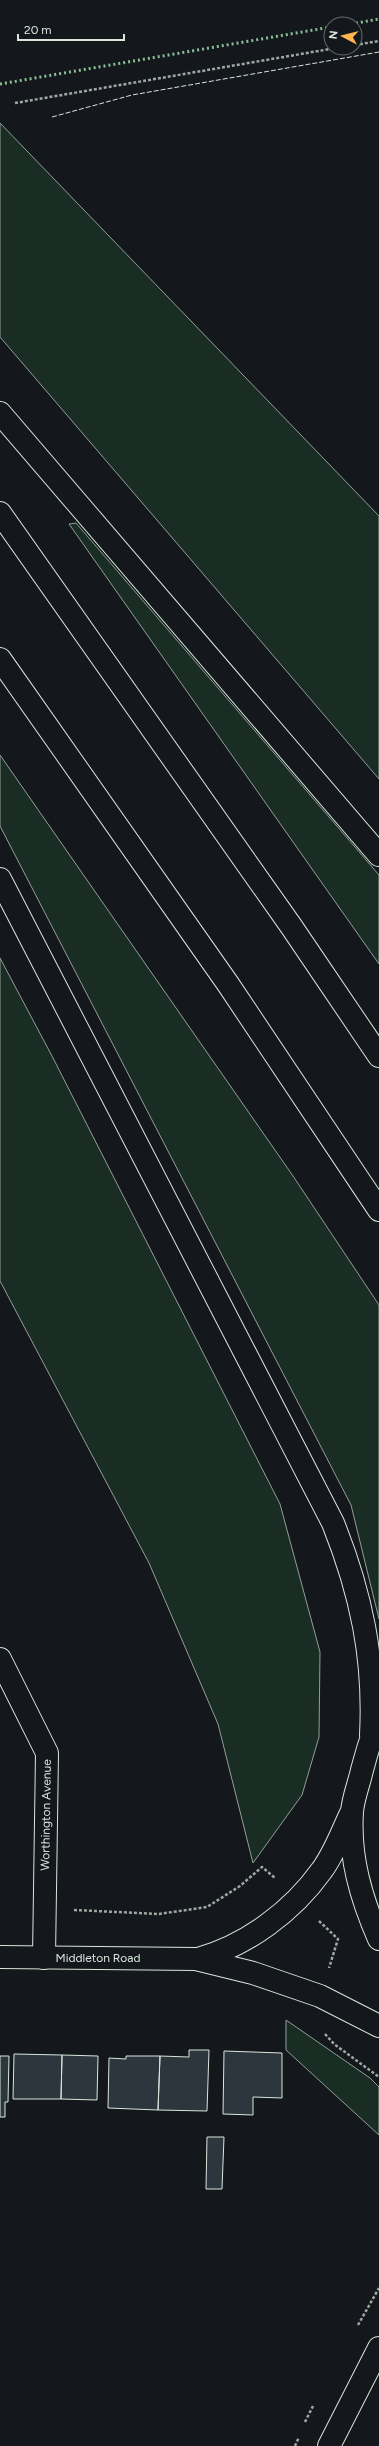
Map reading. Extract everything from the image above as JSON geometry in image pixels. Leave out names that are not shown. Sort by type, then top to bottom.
[{"type":"main road","points":[[0,413],[379,855]]},
{"type":"main road","points":[[0,513],[291,926],[379,1056]]},
{"type":"main road","points":[[0,659],[228,984],[379,1210]]},
{"type":"main road","points":[[0,879],[333,1523],[350,1567],[367,1640],[375,1728],[352,1811],[353,1846],[357,1877],[365,1907],[379,1939]]},
{"type":"main road","name":"Worthington Avenue","points":[[0,1659],[47,1754],[44,1958]]},
{"type":"main road","name":"Middleton Road","points":[[196,1959],[221,1952],[243,1941],[272,1921],[298,1899],[323,1869],[352,1811]]},
{"type":"main road","name":"Middleton Road","points":[[0,1957],[196,1959],[253,1973],[320,1996],[379,2026]]},
{"type":"main road","points":[[329,2446],[379,2348]]},
{"type":"path","points":[[363,44],[379,41]]},
{"type":"path","points":[[15,103],[323,50]]},
{"type":"path","points":[[45,1909],[159,1914],[207,1907],[240,1886],[262,1867],[298,1899],[338,1939],[312,2021],[334,2044],[379,2077]]},
{"type":"green space","points":[[0,123],[379,516],[379,779],[0,337]]},
{"type":"green space","points":[[76,523],[379,875],[379,964],[69,524]]},
{"type":"green space","points":[[0,755],[293,1176],[379,1305],[379,1619],[351,1505],[0,826]]},
{"type":"green space","points":[[0,958],[52,1056],[280,1504],[320,1652],[319,1737],[302,1795],[253,1863],[218,1724],[149,1563],[0,1281]]},
{"type":"green space","points":[[286,2020],[370,2078],[379,2087],[379,2135],[286,2050]]},
{"type":"building","points":[[189,2050],[209,2050],[207,2111],[158,2110],[160,2056],[189,2057]]},
{"type":"building","points":[[224,2051],[282,2053],[282,2098],[253,2097],[253,2115],[223,2114]]},
{"type":"building","points":[[14,2054],[62,2055],[61,2099],[13,2099]]},
{"type":"building","points":[[62,2055],[98,2056],[97,2100],[61,2099]]},
{"type":"building","points":[[0,2056],[9,2056],[8,2102],[5,2102],[5,2117],[0,2117]]},
{"type":"building","points":[[126,2056],[160,2056],[158,2110],[108,2108],[109,2058],[126,2059]]},
{"type":"building","points":[[207,2137],[224,2137],[222,2189],[206,2189]]},
{"type":"hedge","points":[[363,22],[379,19]]},
{"type":"hedge","points":[[0,84],[323,28]]},
{"type":"fence","points":[[52,117],[132,95],[379,52]]}]
